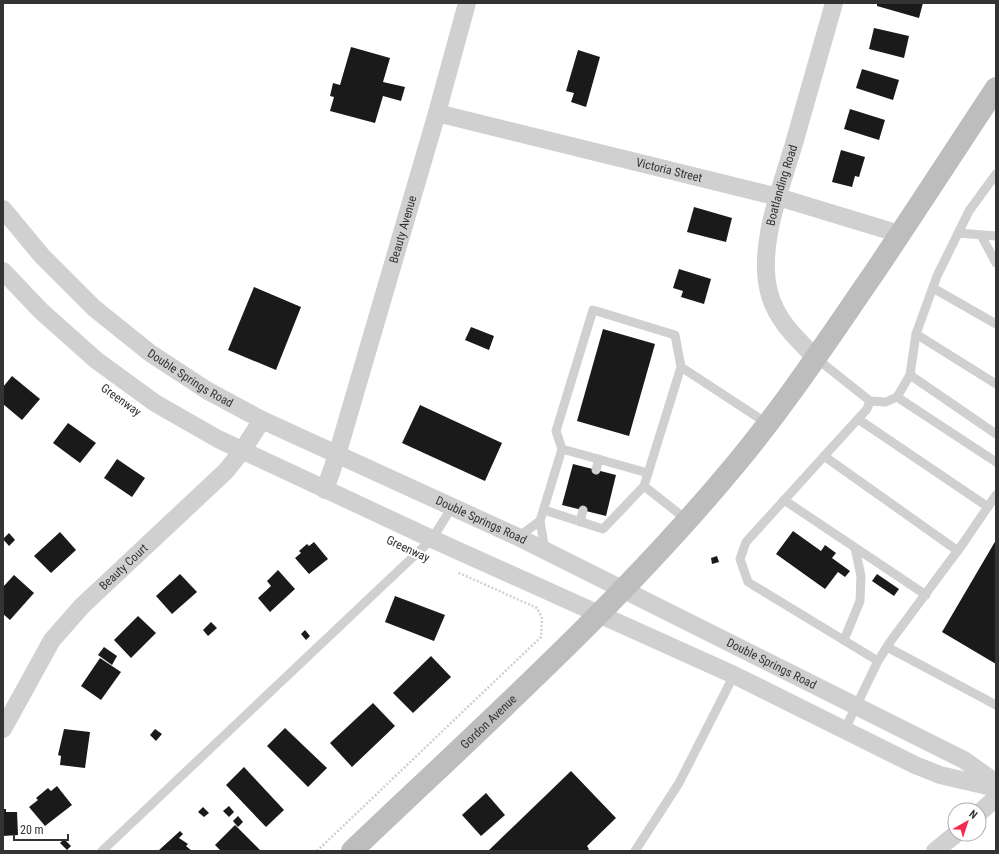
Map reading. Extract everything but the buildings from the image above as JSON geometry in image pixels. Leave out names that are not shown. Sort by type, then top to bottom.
[{"type":"main road","name":"Gordon Avenue","points":[[352,851],[599,614],[687,520],[736,464],[768,424],[816,358],[996,88]]},
{"type":"street","name":"Beauty Avenue","points":[[325,490],[337,455],[437,113],[466,3]]},
{"type":"street","name":"Boatlanding Road","points":[[816,358],[783,323],[769,292],[766,274],[766,252],[778,197],[834,3]]},
{"type":"street","name":"Victoria Street","points":[[437,113],[778,197],[900,234]]},
{"type":"street","name":"Double Springs Road","points":[[3,209],[18,229],[68,283],[121,331],[179,373],[262,420],[545,550],[854,707],[964,760],[996,783]]},
{"type":"street","name":"Double Springs Road","points":[[3,271],[62,331],[125,382],[186,422],[242,451],[325,490],[734,675],[845,728],[915,765],[940,775],[996,788]]},
{"type":"street","name":"Beauty Court","points":[[3,728],[52,640],[82,606],[226,471],[242,451],[262,420]]},
{"type":"street","points":[[987,806],[996,798]]},
{"type":"street","points":[[936,851],[947,842]]},
{"type":"lane","points":[[816,358],[870,401],[886,402],[897,397],[910,375],[916,334],[933,288],[969,211],[996,174]]},
{"type":"lane","points":[[958,234],[996,236]]},
{"type":"lane","points":[[981,235],[996,263]]},
{"type":"lane","points":[[933,288],[996,324]]},
{"type":"lane","points":[[544,510],[603,529],[644,486],[681,367],[675,335],[593,310],[556,431],[562,449],[540,521],[545,550]]},
{"type":"lane","points":[[916,334],[996,384]]},
{"type":"lane","points":[[681,367],[768,424]]},
{"type":"lane","points":[[910,375],[996,434]]},
{"type":"lane","points":[[897,397],[996,462]]},
{"type":"lane","points":[[870,401],[867,409],[746,542],[740,559],[748,582],[878,661]]},
{"type":"lane","points":[[858,419],[988,507]]},
{"type":"lane","points":[[562,449],[648,473]]},
{"type":"lane","points":[[824,456],[958,551]]},
{"type":"lane","points":[[596,470],[599,459]]},
{"type":"lane","points":[[644,486],[687,520]]},
{"type":"lane","points":[[845,728],[854,707],[887,647],[958,551],[996,494]]},
{"type":"lane","points":[[784,500],[926,595]]},
{"type":"lane","points":[[102,851],[432,539],[452,507]]},
{"type":"lane","points":[[580,522],[583,510]]},
{"type":"lane","points":[[518,537],[540,521]]},
{"type":"lane","points":[[844,640],[860,601],[861,576],[855,548]]},
{"type":"lane","points":[[887,647],[996,705]]},
{"type":"lane","points":[[635,851],[679,783],[734,675]]},
{"type":"path","points":[[317,851],[541,637],[542,618],[537,608],[450,569]]}]
